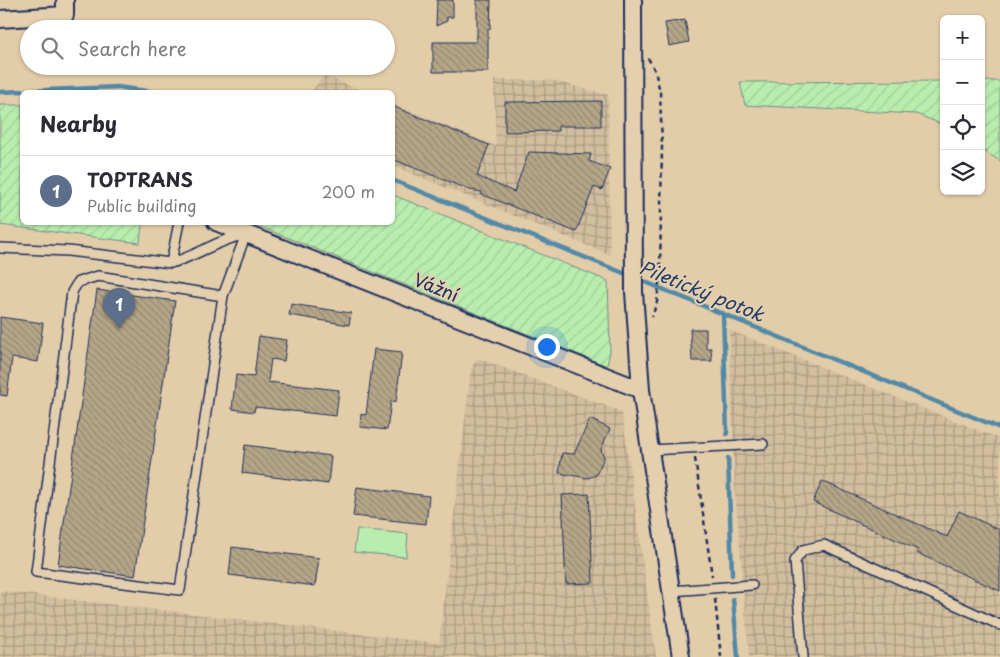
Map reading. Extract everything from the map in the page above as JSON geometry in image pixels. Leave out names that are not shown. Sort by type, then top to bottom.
[{"type":"street","points":[[0,19],[65,15],[65,0]]},
{"type":"street","points":[[633,0],[634,292],[641,390],[680,657]]},
{"type":"street","name":"Vážní","points":[[224,225],[641,390]]},
{"type":"lane","points":[[172,263],[178,225]]},
{"type":"lane","points":[[0,248],[68,251],[172,263],[195,256],[231,237],[246,234]]},
{"type":"lane","points":[[223,296],[98,276],[78,282],[72,292],[36,572],[180,590],[223,296],[246,234]]},
{"type":"lane","points":[[650,450],[763,444]]},
{"type":"lane","points":[[803,657],[795,561],[803,550],[824,545],[1000,625]]},
{"type":"lane","points":[[671,590],[752,585]]},
{"type":"path","points":[[633,43],[649,59],[655,71],[660,92],[662,146],[658,302]]},
{"type":"path","points":[[694,447],[722,657]]},
{"type":"shaded area","points":[[325,76],[360,90],[312,90]]},
{"type":"shaded area","points":[[494,80],[551,80],[608,95],[610,255],[395,167],[395,105],[496,146]]},
{"type":"shaded area","points":[[729,330],[1000,439],[1000,657],[749,657],[735,490]]},
{"type":"shaded area","points":[[478,358],[622,412],[656,657],[0,657],[0,591],[439,643],[471,368]]},
{"type":"green space","points":[[940,81],[940,123],[916,114],[745,105],[740,82]]},
{"type":"green space","points":[[985,81],[1000,81],[1000,161],[985,152]]},
{"type":"green space","points":[[0,105],[20,105],[20,225],[142,225],[140,243],[0,225]]},
{"type":"green space","points":[[395,196],[608,281],[610,351],[607,366],[256,225],[395,225]]},
{"type":"green space","points":[[357,529],[408,534],[406,557],[354,552]]},
{"type":"building","points":[[437,0],[453,0],[453,17],[447,17],[447,21],[436,26]]},
{"type":"building","points":[[477,0],[491,0],[490,29],[488,29],[488,72],[433,72],[433,42],[476,42]]},
{"type":"building","points":[[685,20],[689,42],[669,46],[665,23]]},
{"type":"building","points":[[601,101],[601,126],[558,126],[558,131],[505,132],[505,102]]},
{"type":"building","points":[[395,107],[489,145],[477,176],[514,192],[529,152],[591,154],[589,161],[610,169],[602,190],[594,187],[576,232],[481,194],[482,192],[470,190],[395,160]]},
{"type":"building","points":[[97,290],[175,301],[135,576],[58,565]]},
{"type":"building","points":[[291,304],[351,313],[349,325],[289,315]]},
{"type":"building","points":[[0,317],[43,323],[38,362],[12,358],[7,396],[0,395]]},
{"type":"building","points":[[690,329],[706,329],[706,348],[711,348],[712,361],[692,361]]},
{"type":"building","points":[[259,336],[287,340],[284,361],[271,359],[268,382],[339,390],[336,416],[255,407],[254,412],[232,409],[236,375],[254,377]]},
{"type":"building","points":[[374,349],[402,352],[396,402],[391,401],[387,430],[360,427],[361,414],[366,415]]},
{"type":"building","points":[[590,419],[610,429],[601,449],[604,458],[596,475],[588,478],[559,473],[562,453],[574,454]]},
{"type":"building","points":[[245,445],[331,456],[328,484],[242,473]]},
{"type":"building","points":[[822,481],[947,537],[959,511],[1000,530],[1000,591],[917,553],[918,550],[813,502]]},
{"type":"building","points":[[357,487],[429,496],[426,524],[353,516]]},
{"type":"building","points":[[589,494],[593,583],[566,584],[562,495]]},
{"type":"building","points":[[232,547],[319,558],[315,586],[229,575]]},
{"type":"waterway","name":"Piletický potok","points":[[47,90],[117,87],[139,90]]},
{"type":"waterway","name":"Piletický potok","points":[[0,92],[20,91]]},
{"type":"waterway","name":"Piletický potok","points":[[395,181],[631,276]]},
{"type":"waterway","name":"Piletický potok","points":[[638,279],[1000,428]]},
{"type":"waterway","points":[[723,313],[727,434]]},
{"type":"waterway","points":[[728,458],[732,575]]},
{"type":"waterway","points":[[733,599],[738,657]]},
{"type":"place","name":"TOPTRANS","points":[[119,329]]}]
